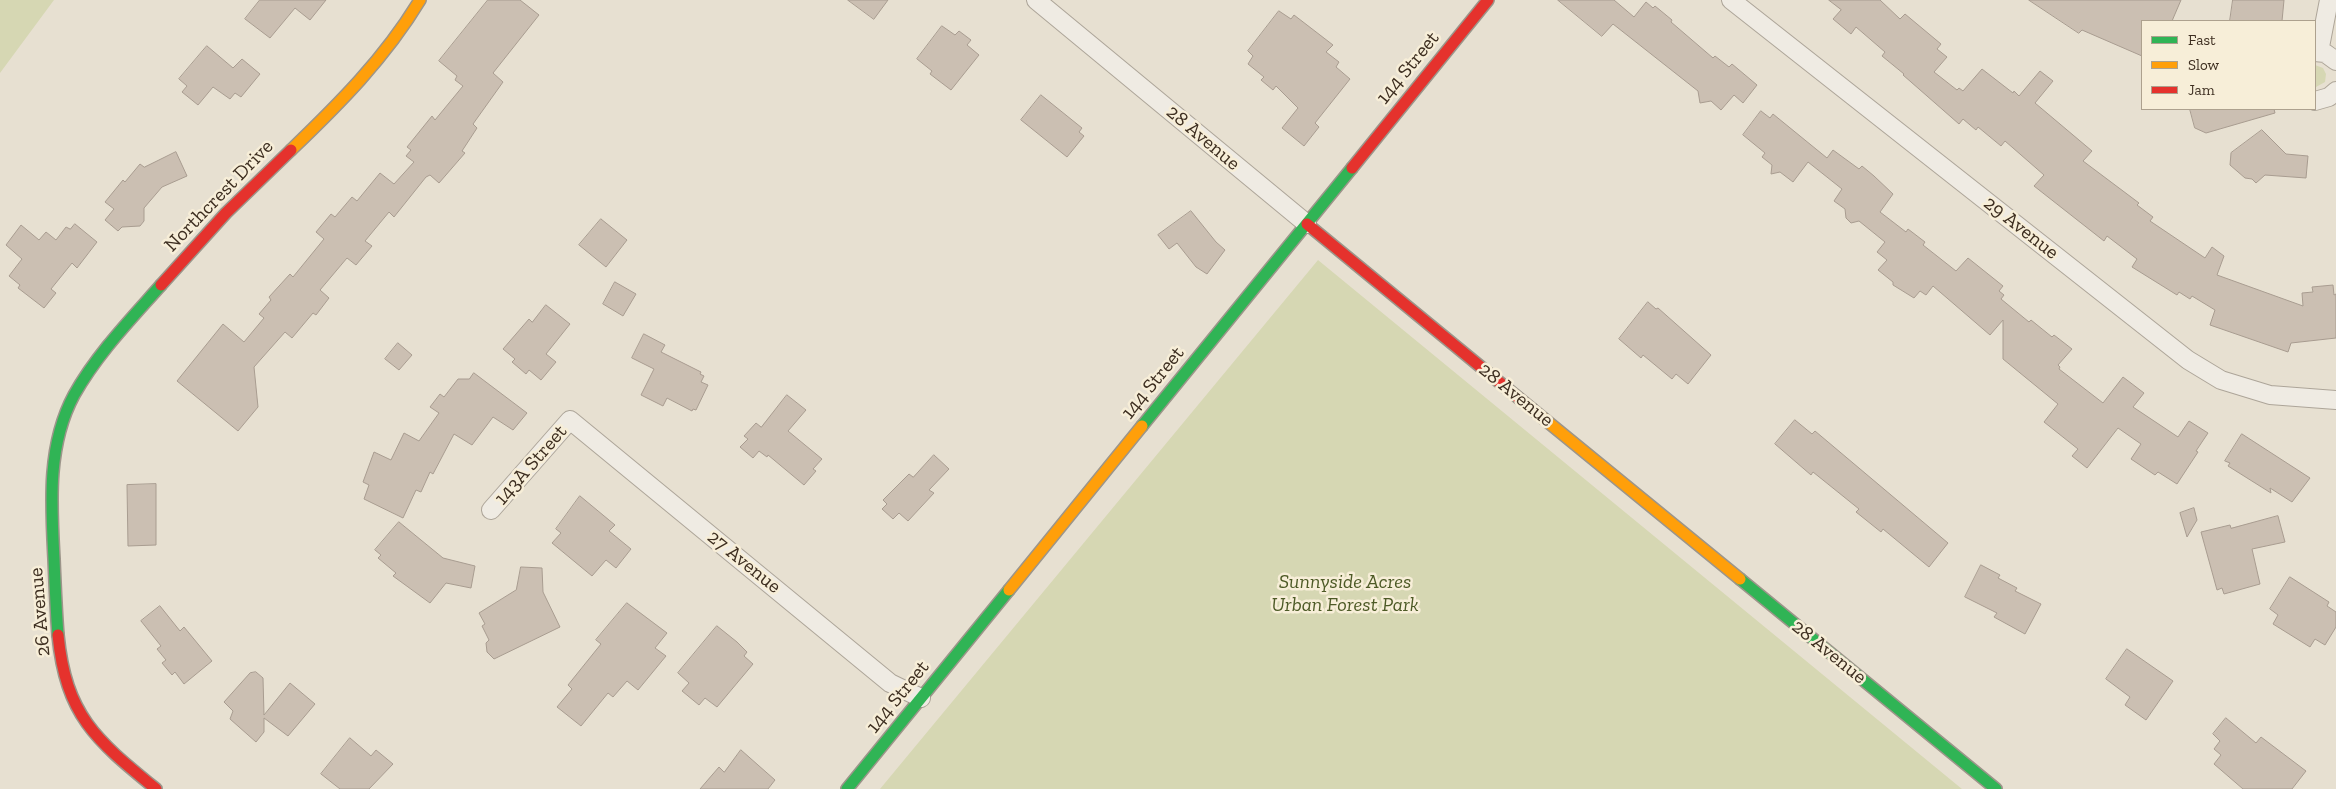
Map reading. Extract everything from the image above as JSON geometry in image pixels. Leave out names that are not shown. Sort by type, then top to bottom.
[{"type":"street","name":"Northcrest Drive","points":[[60,428],[77,388],[96,360],[161,284],[239,200],[343,99],[392,44],[420,0]]},
{"type":"street","name":"28 Avenue","points":[[1036,0],[1996,789]]},
{"type":"street","name":"144 Street","points":[[847,789],[1488,0]]},
{"type":"street","name":"29 Avenue","points":[[1731,0],[2188,360],[2221,380],[2270,394],[2336,400]]},
{"type":"street","points":[[2329,0],[2317,52],[2325,53],[2336,62]]},
{"type":"street","points":[[2316,100],[2329,97],[2336,91]]},
{"type":"street","name":"27 Avenue","points":[[570,420],[890,683],[921,698]]},
{"type":"street","name":"143A Street","points":[[492,510],[570,420]]},
{"type":"street","name":"26 Avenue","points":[[60,428],[53,461],[51,493],[57,639],[67,686],[88,727],[116,755],[156,789]]},
{"type":"green space","points":[[0,0],[54,0],[0,73]]},
{"type":"green space","points":[[2316,65],[2323,68],[2326,74],[2325,82],[2316,87]]},
{"type":"green space","name":"Sunnyside Acres Urban Forest Park","points":[[1318,260],[1962,789],[880,789]]},
{"type":"building","points":[[260,0],[326,0],[310,20],[295,8],[270,38],[245,19]]},
{"type":"building","points":[[488,0],[520,0],[539,15],[493,73],[503,82],[473,124],[477,128],[462,151],[465,153],[439,183],[430,175],[426,177],[394,217],[389,212],[365,241],[372,246],[356,265],[347,258],[320,290],[329,298],[316,315],[313,313],[292,338],[285,332],[254,367],[258,407],[238,431],[177,381],[223,324],[244,342],[264,318],[259,314],[271,300],[269,297],[290,274],[293,277],[324,239],[316,232],[331,214],[335,217],[352,197],[357,201],[380,173],[394,184],[414,162],[406,156],[411,150],[407,147],[432,116],[435,120],[463,86],[455,80],[457,76],[439,61]]},
{"type":"building","points":[[848,0],[888,0],[874,19]]},
{"type":"building","points":[[1558,0],[1614,0],[1634,17],[1646,2],[1653,8],[1655,6],[1672,20],[1671,22],[1713,58],[1715,56],[1729,67],[1732,64],[1757,85],[1743,103],[1734,95],[1721,110],[1711,101],[1700,103],[1698,91],[1613,24],[1602,36]]},
{"type":"building","points":[[1829,0],[1880,0],[1900,19],[1905,14],[1941,44],[1937,49],[1947,57],[1934,72],[1957,90],[1959,88],[1963,91],[1982,69],[2019,96],[2040,71],[2053,81],[2035,103],[2092,151],[2083,161],[2139,203],[2137,205],[2153,217],[2150,221],[2205,258],[2212,247],[2224,256],[2217,275],[2303,306],[2302,293],[2313,292],[2312,287],[2333,285],[2334,295],[2336,294],[2336,338],[2291,343],[2288,352],[2210,325],[2215,310],[2192,296],[2190,299],[2179,292],[2177,295],[2132,267],[2137,259],[2107,236],[2104,241],[2034,186],[2044,175],[2005,141],[2001,146],[1978,127],[1976,130],[1963,119],[1959,124],[1882,56],[1885,52],[1856,27],[1851,34],[1833,19],[1841,10]]},
{"type":"building","points":[[2029,0],[2181,0],[2172,20],[2141,20],[2141,56],[2082,30],[2079,33]]},
{"type":"building","points":[[2233,0],[2284,0],[2282,20],[2230,20]]},
{"type":"building","points":[[1279,11],[1291,19],[1294,15],[1333,45],[1326,52],[1339,62],[1336,67],[1350,79],[1315,123],[1319,127],[1304,146],[1282,128],[1298,108],[1276,86],[1273,90],[1261,80],[1264,77],[1248,64],[1253,56],[1248,51]]},
{"type":"building","points":[[942,26],[955,35],[959,31],[971,40],[967,45],[979,55],[951,90],[930,74],[932,71],[917,59]]},
{"type":"building","points":[[207,46],[233,68],[242,59],[260,74],[241,97],[235,93],[230,99],[213,87],[198,105],[182,92],[187,86],[179,79]]},
{"type":"building","points":[[1041,95],[1082,128],[1079,132],[1084,136],[1067,157],[1021,120]]},
{"type":"building","points":[[2190,110],[2274,110],[2275,113],[2206,133],[2195,128]]},
{"type":"building","points":[[1761,111],[1770,118],[1773,114],[1827,158],[1833,150],[1859,169],[1862,166],[1893,194],[1880,212],[1906,232],[1908,229],[1925,242],[1923,245],[1956,271],[1968,258],[2003,286],[1999,291],[2004,295],[2001,299],[2029,322],[2031,320],[2052,337],[2054,335],[2072,349],[2058,365],[2059,369],[2103,403],[2123,377],[2144,393],[2133,407],[2178,437],[2189,421],[2208,433],[2177,484],[2158,472],[2155,475],[2131,459],[2141,444],[2118,428],[2087,468],[2072,456],[2078,449],[2044,422],[2058,404],[2003,359],[2003,320],[1990,335],[1933,286],[1926,295],[1920,291],[1914,298],[1893,285],[1893,282],[1878,270],[1887,260],[1877,252],[1885,242],[1859,221],[1851,223],[1846,218],[1845,209],[1834,201],[1842,189],[1808,162],[1793,182],[1780,172],[1771,174],[1772,165],[1762,157],[1765,153],[1743,135]]},
{"type":"building","points":[[2262,130],[2286,154],[2308,156],[2306,178],[2265,175],[2256,183],[2252,179],[2245,178],[2230,165],[2231,153]]},
{"type":"building","points":[[176,152],[187,176],[162,187],[144,208],[144,221],[140,226],[122,227],[118,231],[105,220],[114,209],[105,202],[123,180],[125,182],[140,164],[144,167]]},
{"type":"building","points":[[1191,211],[1216,242],[1225,250],[1207,274],[1196,267],[1177,243],[1169,249],[1158,235]]},
{"type":"building","points":[[601,219],[627,240],[606,267],[579,245]]},
{"type":"building","points":[[75,224],[97,242],[77,268],[72,263],[51,289],[56,293],[44,308],[18,288],[20,285],[9,276],[22,259],[6,245],[21,225],[39,240],[46,232],[56,240],[66,227],[70,229]]},
{"type":"building","points":[[615,282],[636,294],[623,316],[603,304]]},
{"type":"building","points":[[1648,302],[1656,309],[1658,308],[1711,355],[1688,384],[1676,374],[1672,379],[1643,355],[1641,358],[1619,339]]},
{"type":"building","points":[[546,305],[570,324],[546,354],[556,362],[541,380],[529,370],[526,374],[512,362],[515,359],[503,349],[529,319],[532,322]]},
{"type":"building","points":[[644,334],[665,345],[661,352],[701,372],[700,374],[704,376],[701,382],[708,385],[696,410],[693,409],[692,411],[667,398],[663,406],[641,395],[654,369],[632,358]]},
{"type":"building","points":[[398,343],[412,355],[399,370],[385,359]]},
{"type":"building","points":[[474,373],[527,413],[513,430],[493,417],[472,445],[454,434],[433,474],[430,472],[421,492],[416,490],[403,518],[364,499],[369,485],[363,482],[374,452],[391,460],[404,433],[419,441],[439,413],[430,407],[440,394],[444,397],[458,379],[469,379]]},
{"type":"building","points":[[787,395],[806,410],[788,431],[822,459],[813,469],[816,471],[804,485],[768,455],[767,457],[759,451],[753,458],[740,447],[748,439],[744,436],[756,423],[761,427]]},
{"type":"building","points":[[1795,420],[1812,434],[1815,431],[1948,543],[1929,567],[1883,529],[1881,532],[1856,512],[1859,509],[1813,472],[1811,475],[1775,444]]},
{"type":"building","points":[[2242,434],[2310,478],[2292,502],[2270,488],[2271,493],[2228,466],[2230,463],[2225,461]]},
{"type":"building","points":[[934,455],[949,469],[929,490],[934,493],[908,521],[899,513],[893,519],[882,509],[887,504],[883,500],[909,474],[913,477]]},
{"type":"building","points":[[156,484],[156,545],[128,546],[127,485]]},
{"type":"building","points":[[580,496],[615,525],[609,531],[631,549],[616,568],[606,560],[592,576],[552,543],[561,533],[556,529]]},
{"type":"building","points":[[2194,508],[2197,520],[2187,537],[2180,513]]},
{"type":"building","points":[[2278,516],[2285,542],[2252,549],[2260,584],[2224,594],[2222,588],[2217,590],[2201,532],[2230,525],[2231,528]]},
{"type":"building","points":[[399,522],[443,558],[475,566],[471,588],[446,583],[430,603],[393,576],[396,573],[378,558],[381,555],[375,550]]},
{"type":"building","points":[[1981,565],[2000,575],[1998,578],[2017,588],[2015,591],[2041,604],[2025,634],[1994,617],[1997,613],[1965,597]]},
{"type":"building","points":[[521,567],[542,568],[543,592],[560,627],[494,659],[487,652],[486,643],[489,640],[482,626],[485,624],[479,613],[516,590]]},
{"type":"building","points":[[2290,577],[2329,602],[2327,606],[2336,612],[2336,627],[2325,645],[2315,639],[2310,647],[2273,624],[2278,615],[2270,609]]},
{"type":"building","points":[[627,603],[667,633],[655,648],[666,656],[638,690],[627,681],[613,697],[608,693],[581,726],[557,707],[572,689],[568,685],[601,644],[596,640]]},
{"type":"building","points":[[160,606],[180,631],[184,627],[212,661],[184,684],[175,672],[172,675],[162,663],[166,660],[157,649],[161,646],[141,621]]},
{"type":"building","points":[[717,626],[747,652],[744,656],[753,664],[717,707],[705,698],[699,705],[682,691],[689,683],[678,673]]},
{"type":"building","points":[[2127,649],[2173,681],[2146,720],[2125,705],[2130,697],[2106,679]]},
{"type":"building","points":[[256,672],[263,678],[264,715],[290,683],[315,704],[288,736],[264,718],[264,732],[256,742],[230,719],[233,711],[224,702],[250,673]]},
{"type":"building","points":[[2226,718],[2256,743],[2261,737],[2306,771],[2292,789],[2243,789],[2214,764],[2221,755],[2214,749],[2220,741],[2213,734]]},
{"type":"building","points":[[350,738],[371,756],[376,750],[393,764],[369,789],[340,789],[321,774]]},
{"type":"building","points":[[741,750],[775,780],[768,789],[700,789],[719,767],[724,772]]},
{"type":"traffic: fast","points":[[1142,426],[1352,168]]},
{"type":"traffic: fast","points":[[58,635],[52,496],[55,454],[59,434],[65,414],[74,395],[93,365],[161,285]]},
{"type":"traffic: fast","points":[[1740,579],[1996,789]]},
{"type":"traffic: fast","points":[[847,789],[1009,590]]},
{"type":"traffic: slow","points":[[291,150],[360,80],[392,41],[420,0]]},
{"type":"traffic: slow","points":[[1532,409],[1740,579]]},
{"type":"traffic: slow","points":[[1009,590],[1142,426]]},
{"type":"traffic: jam","points":[[1352,168],[1488,0]]},
{"type":"traffic: jam","points":[[161,285],[226,213],[291,150]]},
{"type":"traffic: jam","points":[[1307,224],[1532,409]]},
{"type":"traffic: jam","points":[[58,635],[68,686],[87,724],[116,756],[156,789]]}]
